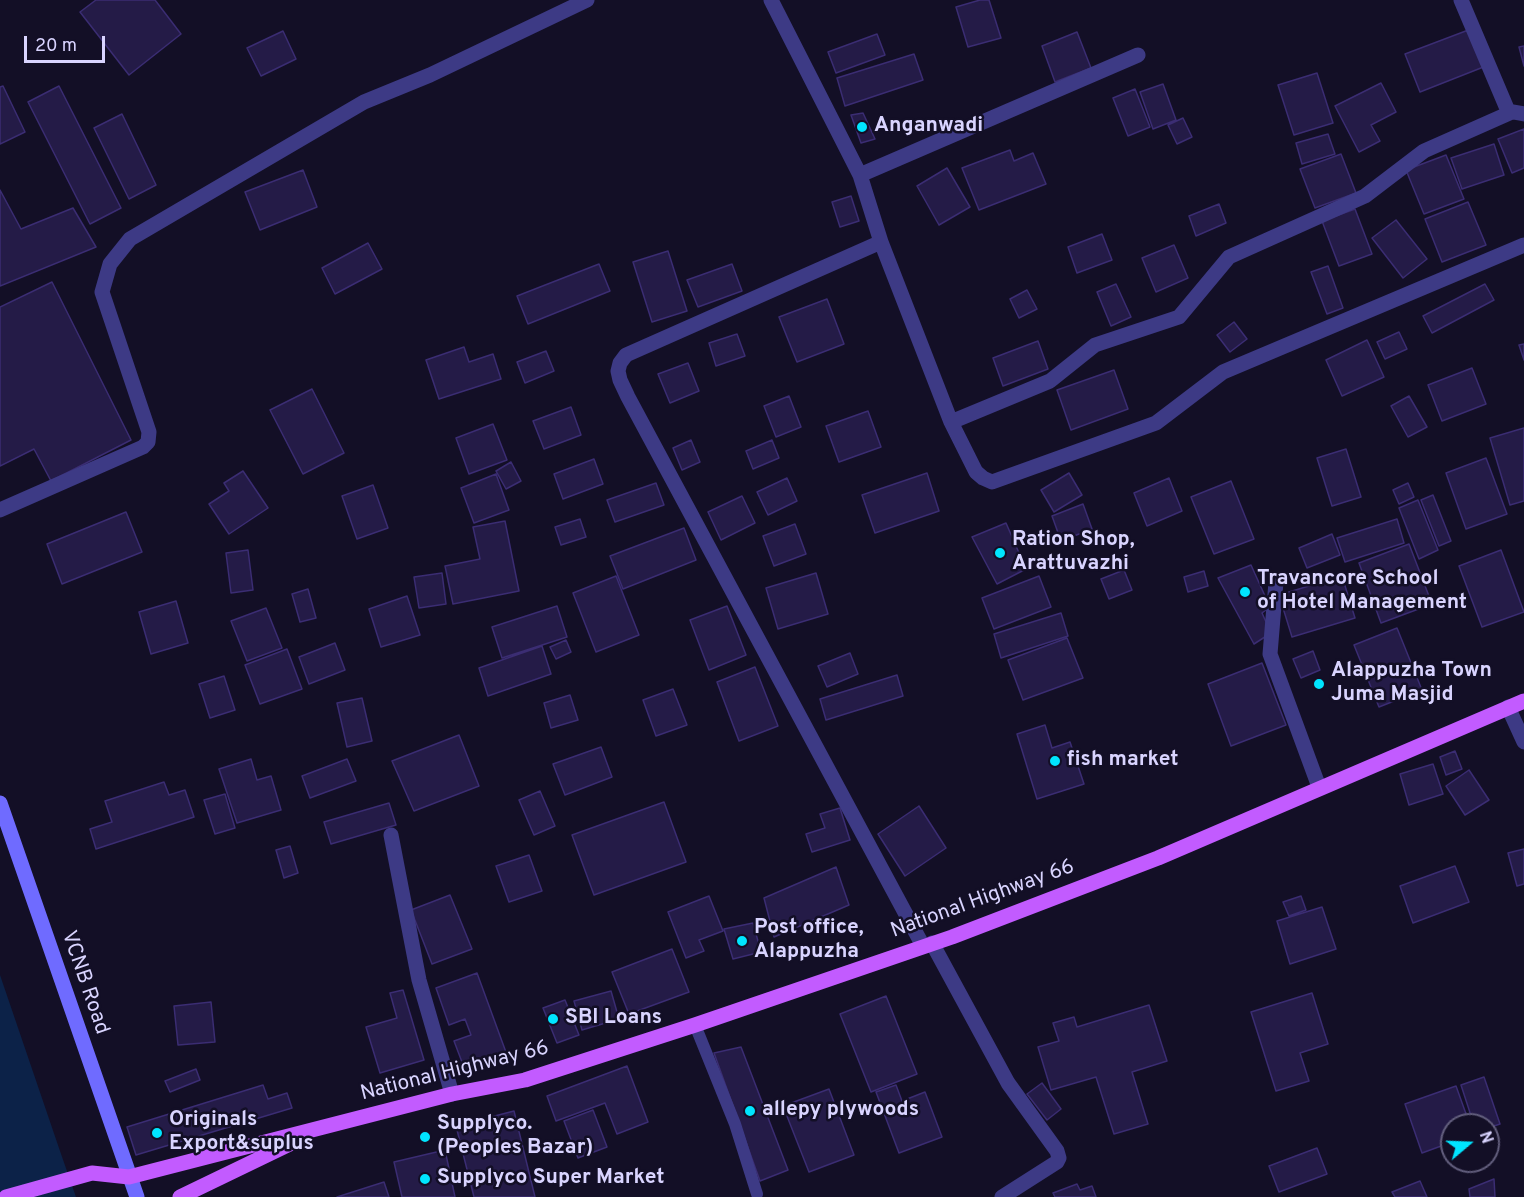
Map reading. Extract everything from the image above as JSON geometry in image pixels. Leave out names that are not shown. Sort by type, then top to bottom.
[{"type":"main road","name":"National Highway 66","points":[[6,1197],[92,1173],[129,1177],[452,1094],[525,1080],[695,1025],[927,945],[1158,858],[1524,701]]},
{"type":"main road","name":"VCNB Road","points":[[0,803],[137,1197]]},
{"type":"main road","points":[[180,1197],[328,1126]]},
{"type":"street","points":[[0,510],[143,447],[148,442],[149,432],[102,292],[110,264],[130,239],[364,102],[430,75],[586,0]]},
{"type":"street","points":[[771,0],[860,175],[881,242],[951,422],[976,472],[992,482],[1156,423],[1223,372],[1524,245]]},
{"type":"street","points":[[1461,0],[1508,111],[1518,113]]},
{"type":"street","points":[[860,175],[1138,55]]},
{"type":"street","points":[[951,422],[1050,381],[1095,345],[1179,317],[1229,257],[1365,196],[1424,151],[1518,113]]},
{"type":"street","points":[[881,242],[626,355],[618,371],[628,397],[927,945],[1008,1083],[1057,1151],[1059,1158],[1057,1162],[1002,1197]]},
{"type":"street","points":[[1276,582],[1270,654],[1319,788]]},
{"type":"street","points":[[1508,707],[1524,742]]},
{"type":"street","points":[[391,834],[419,980],[452,1094]]},
{"type":"lane","points":[[695,1025],[735,1124],[757,1194]]},
{"type":"water","points":[[0,975],[60,1151],[76,1197],[0,1197]]},
{"type":"building","points":[[96,0],[155,0],[181,34],[129,75],[80,12]]},
{"type":"building","points":[[980,0],[989,0],[1001,38],[968,47],[956,7]]},
{"type":"building","points":[[1471,29],[1486,66],[1420,92],[1405,54]]},
{"type":"building","points":[[283,31],[296,59],[261,76],[247,48]]},
{"type":"building","points":[[1077,32],[1091,68],[1055,82],[1042,46]]},
{"type":"building","points":[[877,34],[885,55],[836,73],[828,52]]},
{"type":"building","points":[[1524,46],[1524,66],[1519,47]]},
{"type":"building","points":[[914,54],[923,80],[845,106],[837,78]]},
{"type":"building","points":[[1317,73],[1333,123],[1294,135],[1278,85]]},
{"type":"building","points":[[1381,83],[1396,112],[1371,125],[1380,141],[1359,152],[1335,106]]},
{"type":"building","points":[[1163,84],[1176,120],[1153,129],[1140,92]]},
{"type":"building","points":[[3,86],[25,132],[0,144],[0,87]]},
{"type":"building","points":[[59,86],[121,208],[90,224],[28,102]]},
{"type":"building","points":[[1135,89],[1150,127],[1128,136],[1113,98]]},
{"type":"building","name":"Anganwadi","points":[[863,113],[875,139],[861,143],[851,115]]},
{"type":"building","points":[[122,114],[156,185],[129,199],[94,128]]},
{"type":"building","points":[[1183,118],[1192,137],[1177,144],[1168,125]]},
{"type":"building","points":[[1524,129],[1524,168],[1512,173],[1498,139]]},
{"type":"building","points":[[1328,134],[1335,154],[1302,164],[1296,143]]},
{"type":"building","points":[[1494,144],[1504,175],[1462,189],[1451,158]]},
{"type":"building","points":[[1010,150],[1014,161],[1033,153],[1046,184],[979,210],[962,168]]},
{"type":"building","points":[[1341,154],[1356,193],[1315,208],[1300,169]]},
{"type":"building","points":[[1446,155],[1464,199],[1424,214],[1406,170]]},
{"type":"building","points":[[947,168],[970,207],[939,225],[917,186]]},
{"type":"building","points":[[303,170],[317,207],[260,230],[245,192]]},
{"type":"building","points":[[0,190],[21,229],[73,208],[96,247],[0,286]]},
{"type":"building","points":[[851,196],[859,221],[840,227],[832,202]]},
{"type":"building","points":[[1468,202],[1486,245],[1442,262],[1425,219]]},
{"type":"building","points":[[1219,204],[1226,223],[1196,236],[1189,216]]},
{"type":"building","points":[[1355,209],[1372,254],[1339,266],[1322,221]]},
{"type":"building","points":[[1396,220],[1427,259],[1403,278],[1372,238]]},
{"type":"building","points":[[1102,234],[1112,260],[1077,273],[1068,247]]},
{"type":"building","points":[[368,243],[382,269],[335,294],[322,268]]},
{"type":"building","points":[[1174,245],[1188,278],[1156,292],[1142,258]]},
{"type":"building","points":[[668,251],[687,311],[652,322],[633,262]]},
{"type":"building","points":[[599,264],[610,291],[528,324],[517,296]]},
{"type":"building","points":[[732,264],[742,291],[698,307],[687,280]]},
{"type":"building","points":[[1328,266],[1343,308],[1327,314],[1311,272]]},
{"type":"building","points":[[52,282],[131,440],[51,481],[34,449],[0,466],[0,307]]},
{"type":"building","points":[[1116,284],[1131,317],[1111,326],[1097,292]]},
{"type":"building","points":[[1485,284],[1494,300],[1432,333],[1423,316]]},
{"type":"building","points":[[1027,290],[1037,309],[1019,318],[1010,299]]},
{"type":"building","points":[[827,299],[844,344],[797,362],[779,317]]},
{"type":"building","points":[[1234,322],[1247,339],[1230,352],[1217,335]]},
{"type":"building","points":[[1399,332],[1407,349],[1385,359],[1377,342]]},
{"type":"building","points":[[737,334],[745,356],[716,366],[709,343]]},
{"type":"building","points":[[1367,340],[1384,377],[1342,396],[1326,360]]},
{"type":"building","points":[[1038,341],[1048,369],[1003,386],[993,358]]},
{"type":"building","points":[[1524,344],[1524,360],[1519,345]]},
{"type":"building","points":[[464,347],[469,362],[493,354],[501,379],[439,399],[426,360]]},
{"type":"building","points":[[546,351],[554,371],[525,383],[517,362]]},
{"type":"building","points":[[688,363],[699,391],[670,403],[658,374]]},
{"type":"building","points":[[1472,368],[1486,404],[1442,421],[1428,385]]},
{"type":"building","points":[[1114,370],[1128,409],[1071,430],[1057,390]]},
{"type":"building","points":[[312,389],[344,453],[303,474],[270,410]]},
{"type":"building","points":[[789,396],[801,427],[776,437],[764,406]]},
{"type":"building","points":[[1409,396],[1427,427],[1408,437],[1391,406]]},
{"type":"building","points":[[571,407],[581,435],[544,449],[533,421]]},
{"type":"building","points":[[868,411],[881,447],[839,462],[826,426]]},
{"type":"building","points":[[493,424],[507,460],[469,474],[456,438]]},
{"type":"building","points":[[1524,428],[1524,501],[1510,505],[1490,438]]},
{"type":"building","points":[[691,440],[700,462],[682,470],[673,448]]},
{"type":"building","points":[[772,440],[779,458],[753,469],[746,451]]},
{"type":"building","points":[[1346,449],[1361,497],[1332,506],[1317,458]]},
{"type":"building","points":[[1486,458],[1507,514],[1466,529],[1446,473]]},
{"type":"building","points":[[594,459],[603,484],[563,499],[554,474]]},
{"type":"building","points":[[511,462],[521,481],[506,489],[496,471]]},
{"type":"building","points":[[243,471],[268,508],[229,534],[209,504],[229,491],[224,483]]},
{"type":"building","points":[[927,473],[939,511],[875,533],[862,495]]},
{"type":"building","points":[[1069,473],[1082,495],[1054,512],[1041,490]]},
{"type":"building","points":[[496,474],[509,510],[474,523],[461,488]]},
{"type":"building","points":[[787,478],[797,501],[768,515],[757,492]]},
{"type":"building","points":[[1169,478],[1182,511],[1147,526],[1134,493]]},
{"type":"building","points":[[1231,481],[1254,539],[1214,554],[1191,497]]},
{"type":"building","points":[[656,483],[664,505],[615,522],[607,500]]},
{"type":"building","points":[[1408,483],[1414,497],[1399,504],[1393,490]]},
{"type":"building","points":[[373,485],[388,528],[357,539],[342,496]]},
{"type":"building","points":[[1433,495],[1451,541],[1439,546],[1421,500]]},
{"type":"building","points":[[742,496],[755,523],[721,540],[708,512]]},
{"type":"building","points":[[1418,500],[1438,550],[1419,559],[1399,508]]},
{"type":"building","points":[[1083,504],[1092,529],[1061,541],[1052,516]]},
{"type":"building","points":[[126,512],[142,552],[62,584],[47,544]]},
{"type":"building","points":[[580,519],[586,537],[561,545],[555,527]]},
{"type":"building","points":[[1397,519],[1404,543],[1345,562],[1337,538]]},
{"type":"building","points":[[505,521],[519,591],[453,604],[445,566],[480,559],[473,527]]},
{"type":"building","name":"Ration Shop, Arattuvazhi","points":[[1006,523],[1026,569],[997,584],[972,537]]},
{"type":"building","points":[[795,524],[806,554],[774,566],[763,536]]},
{"type":"building","points":[[684,528],[696,560],[623,589],[610,556]]},
{"type":"building","points":[[1332,534],[1340,555],[1307,568],[1299,548]]},
{"type":"building","points":[[1409,544],[1432,604],[1381,623],[1359,563]]},
{"type":"building","points":[[248,550],[253,590],[231,593],[226,553]]},
{"type":"building","points":[[1501,550],[1524,612],[1482,627],[1459,566]]},
{"type":"building","name":"Travancore School of Hotel Management","points":[[1251,565],[1270,607],[1262,613],[1271,633],[1254,644],[1218,578]]},
{"type":"building","points":[[1124,570],[1132,590],[1109,599],[1101,579]]},
{"type":"building","points":[[1204,571],[1208,586],[1188,592],[1184,577]]},
{"type":"building","points":[[442,573],[446,604],[419,608],[414,577]]},
{"type":"building","points":[[816,573],[828,614],[778,629],[766,588]]},
{"type":"building","points":[[616,576],[639,635],[596,652],[573,593]]},
{"type":"building","points":[[1039,576],[1051,607],[994,629],[982,598]]},
{"type":"building","points":[[1342,576],[1355,618],[1292,637],[1279,595]]},
{"type":"building","points":[[308,589],[316,618],[300,622],[292,594]]},
{"type":"building","points":[[407,596],[420,635],[381,647],[369,609]]},
{"type":"building","points":[[176,601],[188,643],[151,654],[139,612]]},
{"type":"building","points":[[557,606],[567,637],[502,658],[492,627]]},
{"type":"building","points":[[727,606],[746,655],[709,670],[690,620]]},
{"type":"building","points":[[266,608],[282,648],[247,661],[231,621]]},
{"type":"building","points":[[1061,613],[1068,636],[1001,658],[994,634]]},
{"type":"building","points":[[1397,628],[1422,690],[1379,707],[1354,645]]},
{"type":"building","points":[[1067,638],[1083,678],[1023,700],[1008,660]]},
{"type":"building","points":[[566,640],[571,652],[556,659],[550,647]]},
{"type":"building","points":[[335,643],[345,670],[309,684],[299,657]]},
{"type":"building","points":[[542,646],[551,674],[488,696],[479,668]]},
{"type":"building","points":[[287,649],[302,689],[260,704],[245,665]]},
{"type":"building","points":[[1313,651],[1320,670],[1301,678],[1293,659]]},
{"type":"building","points":[[850,653],[858,674],[827,687],[818,666]]},
{"type":"building","points":[[1262,663],[1286,725],[1231,746],[1208,684]]},
{"type":"building","points":[[755,667],[778,726],[739,741],[717,682]]},
{"type":"building","points":[[897,675],[903,696],[826,720],[820,699]]},
{"type":"building","points":[[224,676],[235,710],[210,718],[199,684]]},
{"type":"building","points":[[673,689],[687,725],[656,736],[643,700]]},
{"type":"building","points":[[570,695],[578,720],[551,728],[544,703]]},
{"type":"building","points":[[362,698],[372,741],[347,747],[337,703]]},
{"type":"building","points":[[1045,725],[1052,748],[1070,742],[1084,784],[1037,799],[1017,734]]},
{"type":"building","points":[[459,735],[479,786],[414,811],[392,761]]},
{"type":"building","points":[[601,747],[612,777],[565,795],[553,764]]},
{"type":"building","points":[[1455,751],[1462,769],[1446,775],[1440,757]]},
{"type":"building","points":[[251,759],[257,780],[271,776],[281,810],[237,823],[219,769]]},
{"type":"building","points":[[347,759],[356,781],[310,798],[302,776]]},
{"type":"building","points":[[1433,764],[1443,794],[1409,805],[1400,774]]},
{"type":"building","points":[[1469,770],[1489,800],[1465,815],[1446,786]]},
{"type":"building","points":[[164,782],[169,795],[185,790],[194,817],[96,849],[90,829],[112,822],[105,801]]},
{"type":"building","points":[[540,791],[555,826],[534,835],[519,800]]},
{"type":"building","points":[[225,794],[235,828],[215,834],[204,800]]},
{"type":"building","points":[[664,802],[686,862],[594,895],[572,835]]},
{"type":"building","points":[[389,803],[396,825],[331,844],[324,822]]},
{"type":"building","points":[[919,806],[946,848],[905,876],[878,834]]},
{"type":"building","points":[[840,808],[850,840],[812,852],[806,834],[825,828],[820,814]]},
{"type":"building","points":[[290,846],[298,873],[284,878],[276,850]]},
{"type":"building","points":[[1524,849],[1524,884],[1517,886],[1508,853]]},
{"type":"building","points":[[529,855],[542,891],[509,902],[496,866]]},
{"type":"building","points":[[1455,866],[1469,902],[1413,923],[1400,886]]},
{"type":"building","points":[[836,867],[849,905],[774,937],[764,898]]},
{"type":"building","points":[[450,895],[472,949],[432,964],[411,910]]},
{"type":"building","points":[[709,896],[723,931],[699,940],[704,951],[686,958],[668,912]]},
{"type":"building","points":[[1301,896],[1306,910],[1289,916],[1283,902]]},
{"type":"building","points":[[1322,907],[1336,949],[1290,964],[1277,921]]},
{"type":"building","name":"Post office, Alappuzha","points":[[753,923],[761,952],[733,959],[724,929]]},
{"type":"building","points":[[672,949],[689,992],[629,1014],[612,972]]},
{"type":"building","points":[[477,973],[507,1055],[465,1070],[454,1041],[471,1035],[465,1019],[449,1025],[436,988]]},
{"type":"building","points":[[403,990],[424,1060],[380,1073],[366,1027],[397,1018],[390,993]]},
{"type":"building","points":[[611,991],[619,1019],[582,1030],[574,1001]]},
{"type":"building","points":[[1312,993],[1328,1044],[1300,1053],[1309,1081],[1276,1091],[1251,1012]]},
{"type":"building","points":[[886,996],[917,1074],[871,1092],[840,1014]]},
{"type":"building","points":[[565,1000],[579,1035],[557,1043],[543,1008]]},
{"type":"building","points":[[211,1002],[215,1042],[178,1045],[174,1006]]},
{"type":"building","points":[[1149,1005],[1167,1061],[1132,1072],[1148,1124],[1114,1134],[1096,1077],[1051,1090],[1038,1047],[1059,1041],[1053,1023],[1074,1017],[1077,1027]]},
{"type":"building","name":"allepy plywoods","points":[[741,1047],[788,1170],[760,1181],[714,1053]]},
{"type":"building","points":[[627,1066],[648,1122],[617,1134],[605,1103],[556,1121],[547,1096]]},
{"type":"building","points":[[196,1069],[200,1080],[170,1092],[165,1081]]},
{"type":"building","points":[[1484,1077],[1496,1113],[1470,1113],[1461,1085]]},
{"type":"building","points":[[1042,1083],[1061,1109],[1047,1120],[1027,1094]]},
{"type":"building","points":[[263,1085],[268,1099],[287,1093],[292,1108],[136,1155],[127,1127]]},
{"type":"building","points":[[896,1085],[902,1101],[925,1092],[942,1137],[899,1153],[876,1092]]},
{"type":"building","points":[[1456,1086],[1466,1113],[1440,1113],[1440,1146],[1422,1153],[1405,1104]]},
{"type":"building","points":[[829,1089],[854,1155],[809,1172],[783,1106]]},
{"type":"building","points":[[593,1110],[607,1147],[578,1158],[564,1121]]},
{"type":"building","points":[[514,1111],[535,1197],[474,1197],[456,1126]]},
{"type":"building","points":[[1317,1148],[1327,1174],[1279,1192],[1269,1166]]},
{"type":"building","name":"Supplyco Super Market","points":[[445,1150],[455,1197],[402,1197],[394,1162]]},
{"type":"building","points":[[1494,1179],[1495,1197],[1470,1197],[1469,1189]]},
{"type":"building","points":[[1420,1181],[1427,1197],[1395,1197],[1392,1192]]},
{"type":"building","points":[[384,1182],[389,1197],[337,1197]]},
{"type":"building","points":[[1077,1184],[1080,1190],[1092,1186],[1096,1197],[1055,1197],[1053,1193]]},
{"type":"place","name":"Anganwadi","points":[[862,127]]},
{"type":"place","name":"Ration Shop, Arattuvazhi","points":[[1000,553]]},
{"type":"place","name":"Travancore School of Hotel Management","points":[[1245,592]]},
{"type":"place","name":"Alappuzha Town Juma Masjid","points":[[1319,684]]},
{"type":"place","name":"fish market","points":[[1055,761]]},
{"type":"place","name":"Post office, Alappuzha","points":[[742,941]]},
{"type":"place","name":"SBI Loans","points":[[553,1019]]},
{"type":"place","name":"allepy plywoods","points":[[750,1111]]},
{"type":"place","name":"Originals Export&suplus","points":[[157,1133]]},
{"type":"place","name":"Supplyco. (Peoples Bazar)","points":[[425,1137]]},
{"type":"place","name":"Supplyco Super Market","points":[[425,1179]]}]
